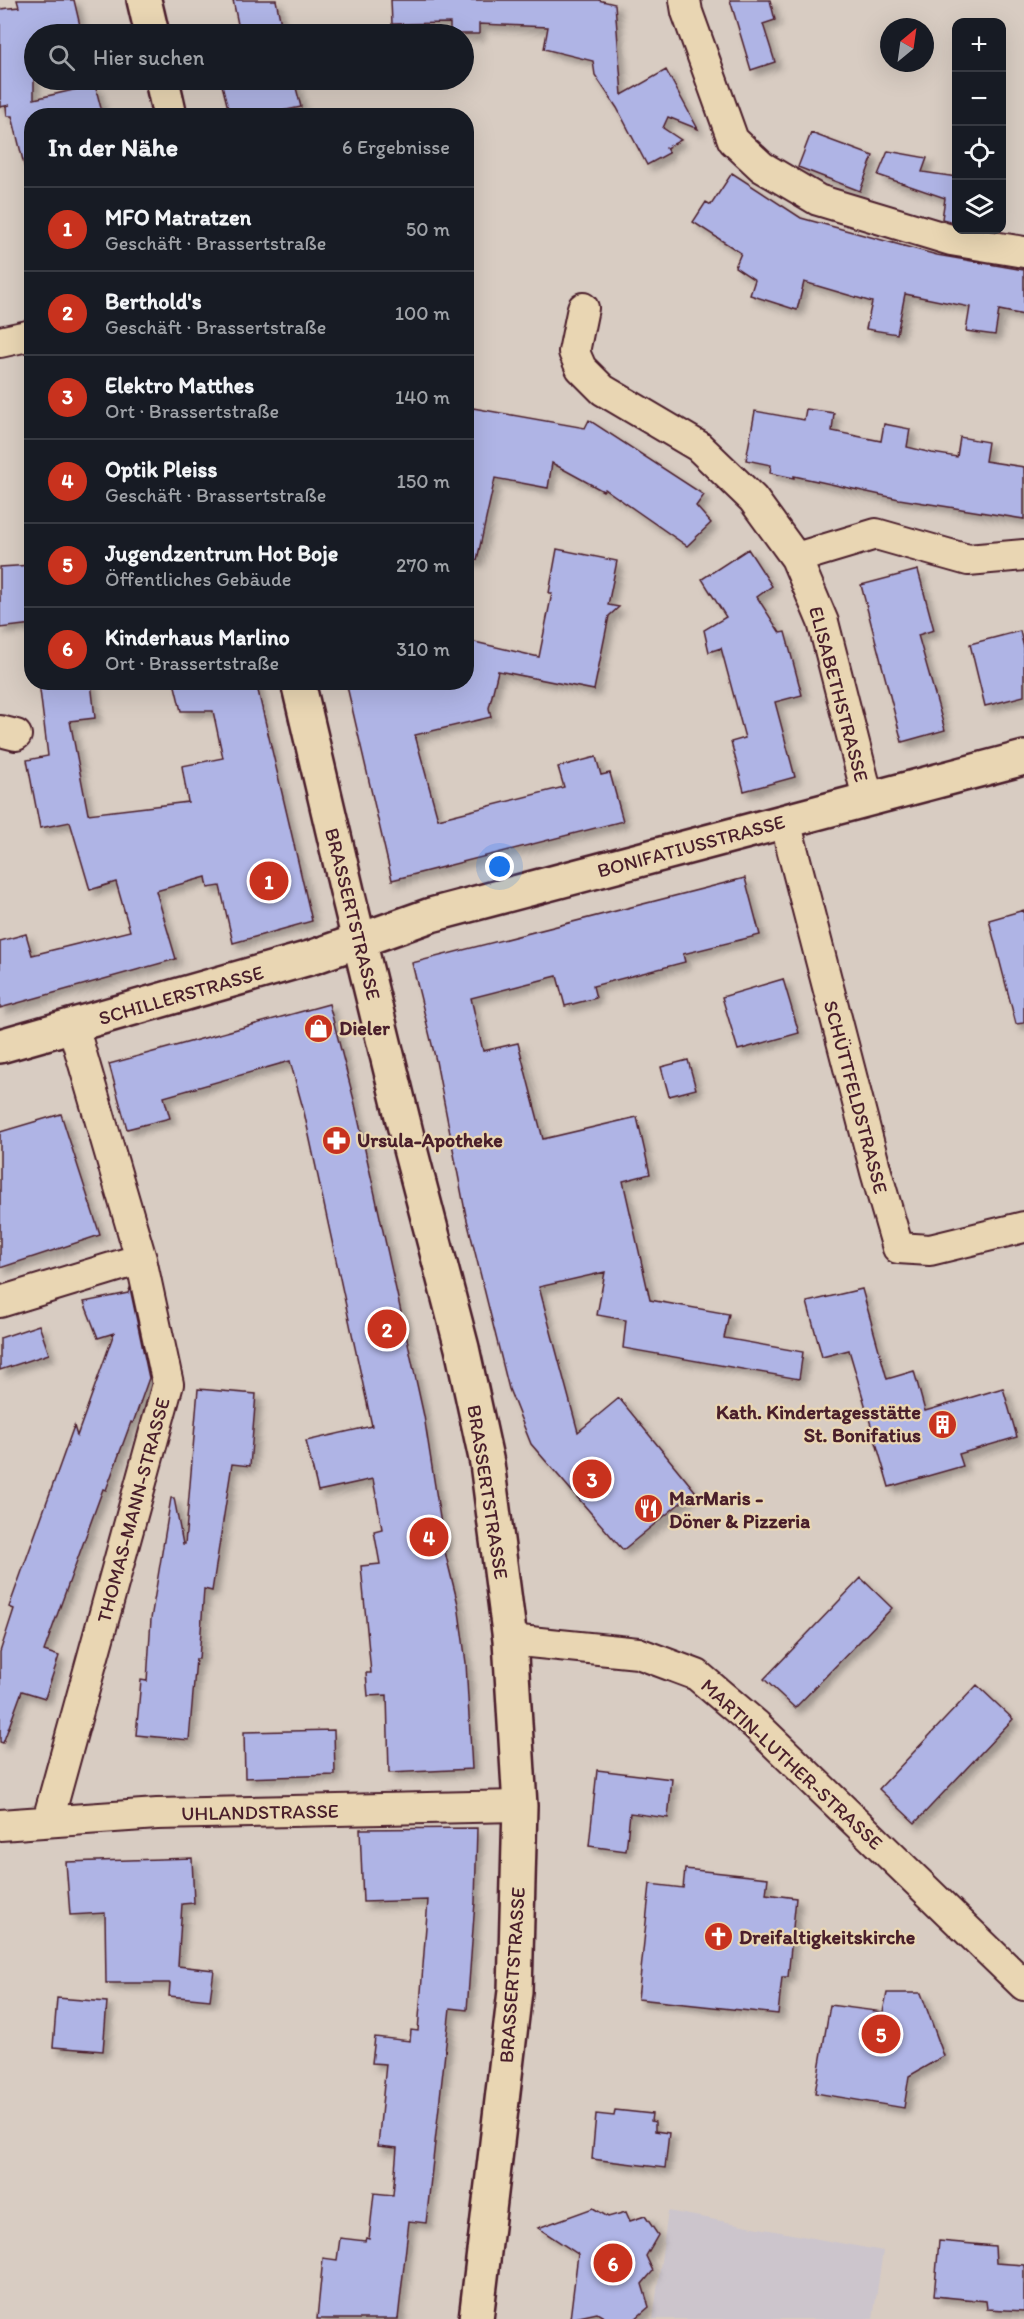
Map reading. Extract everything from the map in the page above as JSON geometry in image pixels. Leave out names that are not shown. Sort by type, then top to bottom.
[{"type":"main road","points":[[144,0],[150,24]]},
{"type":"main road","points":[[164,90],[168,108]]},
{"type":"main road","name":"BRASSERTSTRASSE","points":[[300,690],[346,891],[465,1360],[487,1463],[510,1640],[520,1806],[515,1991],[476,2319]]},
{"type":"main road","name":"BONIFATIUSSTRASSE","points":[[360,940],[431,915],[1024,758]]},
{"type":"main road","name":"SCHILLERSTRASSE","points":[[0,1046],[313,957],[360,940]]},
{"type":"street","points":[[685,0],[687,12],[733,140],[762,167],[818,200],[951,240],[1024,252]]},
{"type":"street","name":"ELISABETHSTRASSE","points":[[583,308],[574,352],[581,368],[603,390],[698,446],[753,499],[796,558],[823,622],[868,798]]},
{"type":"street","points":[[0,342],[24,337]]},
{"type":"street","points":[[796,558],[876,534],[968,560],[1024,555]]},
{"type":"street","name":"SCHÜTTFELDSTRASSE","points":[[785,821],[876,1172],[898,1248],[930,1250],[1024,1227]]},
{"type":"street","name":"THOMAS-MANN-STRASSE","points":[[48,1820],[168,1384],[141,1259],[73,1026]]},
{"type":"street","points":[[0,1302],[141,1259]]},
{"type":"street","name":"MARTIN-LUTHER-STRASSE","points":[[510,1640],[638,1653],[697,1675],[756,1725],[1024,1985]]},
{"type":"street","name":"UHLANDSTRASSE","points":[[0,1825],[157,1814],[520,1806]]},
{"type":"shaded area","points":[[668,2211],[883,2251],[873,2319],[653,2319]]},
{"type":"building","points":[[17,0],[74,0],[80,24],[24,24],[24,90],[34,90],[34,99],[73,90],[96,90],[101,108],[24,108],[24,165],[12,116],[7,116],[6,106],[10,105],[0,107],[0,9],[19,7]]},
{"type":"building","points":[[233,0],[276,0],[281,24],[238,24]]},
{"type":"building","points":[[391,0],[598,0],[615,4],[622,95],[666,70],[698,129],[668,117],[663,128],[681,140],[666,148],[669,153],[647,165],[617,108],[595,75],[593,61],[544,49],[548,27],[479,24],[479,34],[474,34],[474,24],[392,24]]},
{"type":"building","points":[[730,0],[770,0],[775,20],[763,24],[775,62],[751,70]]},
{"type":"building","points":[[223,90],[297,90],[301,107],[296,108],[228,108]]},
{"type":"building","points":[[811,133],[873,156],[860,191],[798,167]]},
{"type":"building","points":[[888,151],[927,158],[922,172],[952,176],[952,222],[942,219],[945,198],[878,175]]},
{"type":"building","points":[[732,173],[801,218],[937,255],[1024,270],[1024,315],[999,310],[995,335],[966,331],[970,307],[905,294],[897,334],[866,329],[872,302],[804,282],[797,310],[750,295],[755,280],[735,267],[741,253],[693,222],[706,202],[711,205]]},
{"type":"building","points":[[474,408],[585,428],[589,420],[704,495],[696,506],[711,523],[687,546],[605,489],[603,491],[552,463],[548,488],[495,478],[477,560],[474,560]]},
{"type":"building","points":[[806,409],[834,413],[832,431],[881,441],[884,424],[910,429],[907,447],[932,453],[957,457],[960,437],[988,442],[985,461],[1024,467],[1024,519],[899,499],[794,476],[794,478],[770,473],[771,465],[746,460],[755,411],[804,420]]},
{"type":"building","points":[[557,549],[617,561],[608,605],[619,607],[609,616],[594,690],[498,671],[489,708],[491,717],[415,735],[438,819],[564,787],[558,767],[596,757],[601,775],[610,773],[623,821],[392,880],[348,690],[474,690],[474,642],[539,657],[552,593],[549,593]]},
{"type":"building","points":[[748,549],[772,586],[757,597],[780,633],[785,632],[802,695],[775,702],[795,777],[744,791],[731,742],[745,738],[721,648],[709,652],[704,630],[726,617],[702,579]]},
{"type":"building","points":[[24,566],[24,625],[0,628],[0,567]]},
{"type":"building","points":[[918,570],[934,630],[918,635],[945,730],[902,742],[861,585]]},
{"type":"building","points":[[1020,631],[1024,648],[1024,696],[985,706],[970,644]]},
{"type":"building","points":[[40,690],[92,690],[95,718],[70,721],[88,814],[188,802],[182,766],[223,758],[213,711],[181,711],[176,690],[258,690],[312,921],[233,943],[220,886],[208,888],[206,877],[156,891],[176,959],[0,1008],[0,941],[26,934],[32,955],[130,931],[116,882],[90,890],[70,822],[40,828],[27,760],[48,756]]},
{"type":"building","points":[[745,878],[760,935],[683,954],[685,962],[593,986],[596,998],[565,1006],[557,976],[471,998],[483,1051],[518,1043],[543,1139],[637,1117],[650,1174],[623,1181],[650,1300],[729,1314],[724,1338],[803,1352],[799,1379],[623,1348],[626,1320],[597,1315],[605,1272],[539,1287],[578,1432],[619,1398],[695,1491],[623,1550],[531,1444],[509,1389],[466,1216],[436,1061],[412,963]]},
{"type":"building","points":[[1024,910],[1024,1023],[1016,1024],[989,920]]},
{"type":"building","points":[[783,979],[799,1033],[738,1050],[722,997]]},
{"type":"building","points":[[329,1004],[354,1100],[424,1416],[446,1556],[458,1604],[466,1663],[472,1769],[389,1773],[387,1695],[368,1696],[366,1673],[371,1673],[361,1566],[380,1564],[374,1531],[382,1529],[373,1479],[318,1491],[306,1441],[372,1426],[304,1112],[290,1061],[164,1097],[170,1118],[127,1129],[109,1064]]},
{"type":"building","points":[[688,1060],[696,1089],[669,1096],[661,1067]]},
{"type":"building","points":[[61,1114],[100,1235],[0,1268],[0,1132]]},
{"type":"building","points":[[130,1288],[149,1378],[106,1490],[103,1489],[44,1651],[59,1656],[45,1698],[22,1691],[3,1743],[0,1742],[0,1652],[14,1609],[9,1607],[74,1426],[77,1436],[114,1333],[98,1338],[84,1302],[128,1293]]},
{"type":"building","name":"Kath. Kindertagesstätte St. Bonifatius","points":[[862,1289],[887,1379],[914,1371],[925,1411],[1003,1388],[1017,1437],[959,1454],[963,1466],[889,1487],[849,1350],[822,1357],[807,1302]]},
{"type":"building","points":[[39,1325],[49,1354],[0,1370],[0,1338]]},
{"type":"building","points":[[198,1389],[256,1394],[250,1466],[232,1464],[212,1591],[204,1589],[199,1659],[196,1659],[189,1740],[136,1735],[141,1680],[147,1681],[151,1619],[171,1498],[174,1498],[183,1544],[185,1544]]},
{"type":"building","points":[[861,1578],[892,1608],[795,1708],[764,1679]]},
{"type":"building","points":[[977,1685],[1013,1719],[915,1823],[879,1789]]},
{"type":"building","points":[[334,1730],[335,1775],[245,1778],[244,1732]]},
{"type":"building","points":[[597,1770],[672,1779],[668,1818],[630,1813],[626,1851],[589,1846]]},
{"type":"building","points":[[477,1828],[475,1902],[467,2010],[450,2008],[426,2223],[409,2221],[398,2319],[317,2319],[323,2258],[337,2260],[340,2238],[365,2241],[366,2238],[369,2239],[374,2193],[393,2195],[397,2148],[378,2146],[386,2064],[372,2063],[375,2037],[410,2041],[411,2030],[418,2031],[428,1900],[363,1902],[360,1829]]},
{"type":"building","points":[[192,1858],[194,1903],[182,1904],[178,1966],[214,1970],[210,2000],[169,1996],[170,1983],[106,1983],[105,1913],[70,1915],[66,1862]]},
{"type":"building","name":"Dreifaltigkeitskirche","points":[[685,1869],[768,1878],[766,1894],[796,1898],[788,1977],[782,1977],[778,2014],[638,1999],[650,1884],[683,1888]]},
{"type":"building","points":[[887,1993],[921,1993],[944,2056],[909,2076],[904,2108],[815,2093],[830,2005],[883,2012]]},
{"type":"building","points":[[57,1998],[107,2002],[103,2051],[53,2047]]},
{"type":"building","points":[[615,2110],[652,2114],[651,2121],[655,2122],[655,2131],[669,2133],[665,2168],[592,2159],[596,2114],[614,2116]]},
{"type":"building","points":[[593,2208],[608,2217],[626,2212],[630,2221],[645,2216],[658,2235],[646,2256],[653,2271],[642,2284],[649,2307],[635,2319],[607,2319],[597,2313],[570,2319],[578,2254],[538,2228]]},
{"type":"building","points":[[939,2241],[995,2246],[996,2263],[1024,2265],[1024,2311],[987,2309],[986,2301],[934,2296]]},
{"type":"place","name":"MFO Matratzen","points":[[269,881]]},
{"type":"place","name":"Dieler","points":[[318,1028]]},
{"type":"place","name":"Ursula-Apotheke","points":[[336,1140]]},
{"type":"place","name":"Berthold's","points":[[387,1329]]},
{"type":"place","name":"Kath. Kindertagesstätte St. Bonifatius","points":[[942,1424]]},
{"type":"place","name":"Elektro Matthes","points":[[592,1479]]},
{"type":"place","name":"MarMaris - Döner & Pizzeria","points":[[648,1509]]},
{"type":"place","name":"Optik Pleiss","points":[[429,1537]]},
{"type":"place","name":"Dreifaltigkeitskirche","points":[[718,1937]]},
{"type":"place","name":"Jugendzentrum Hot Boje","points":[[881,2034]]},
{"type":"place","name":"Kinderhaus Marlino","points":[[613,2263]]}]
